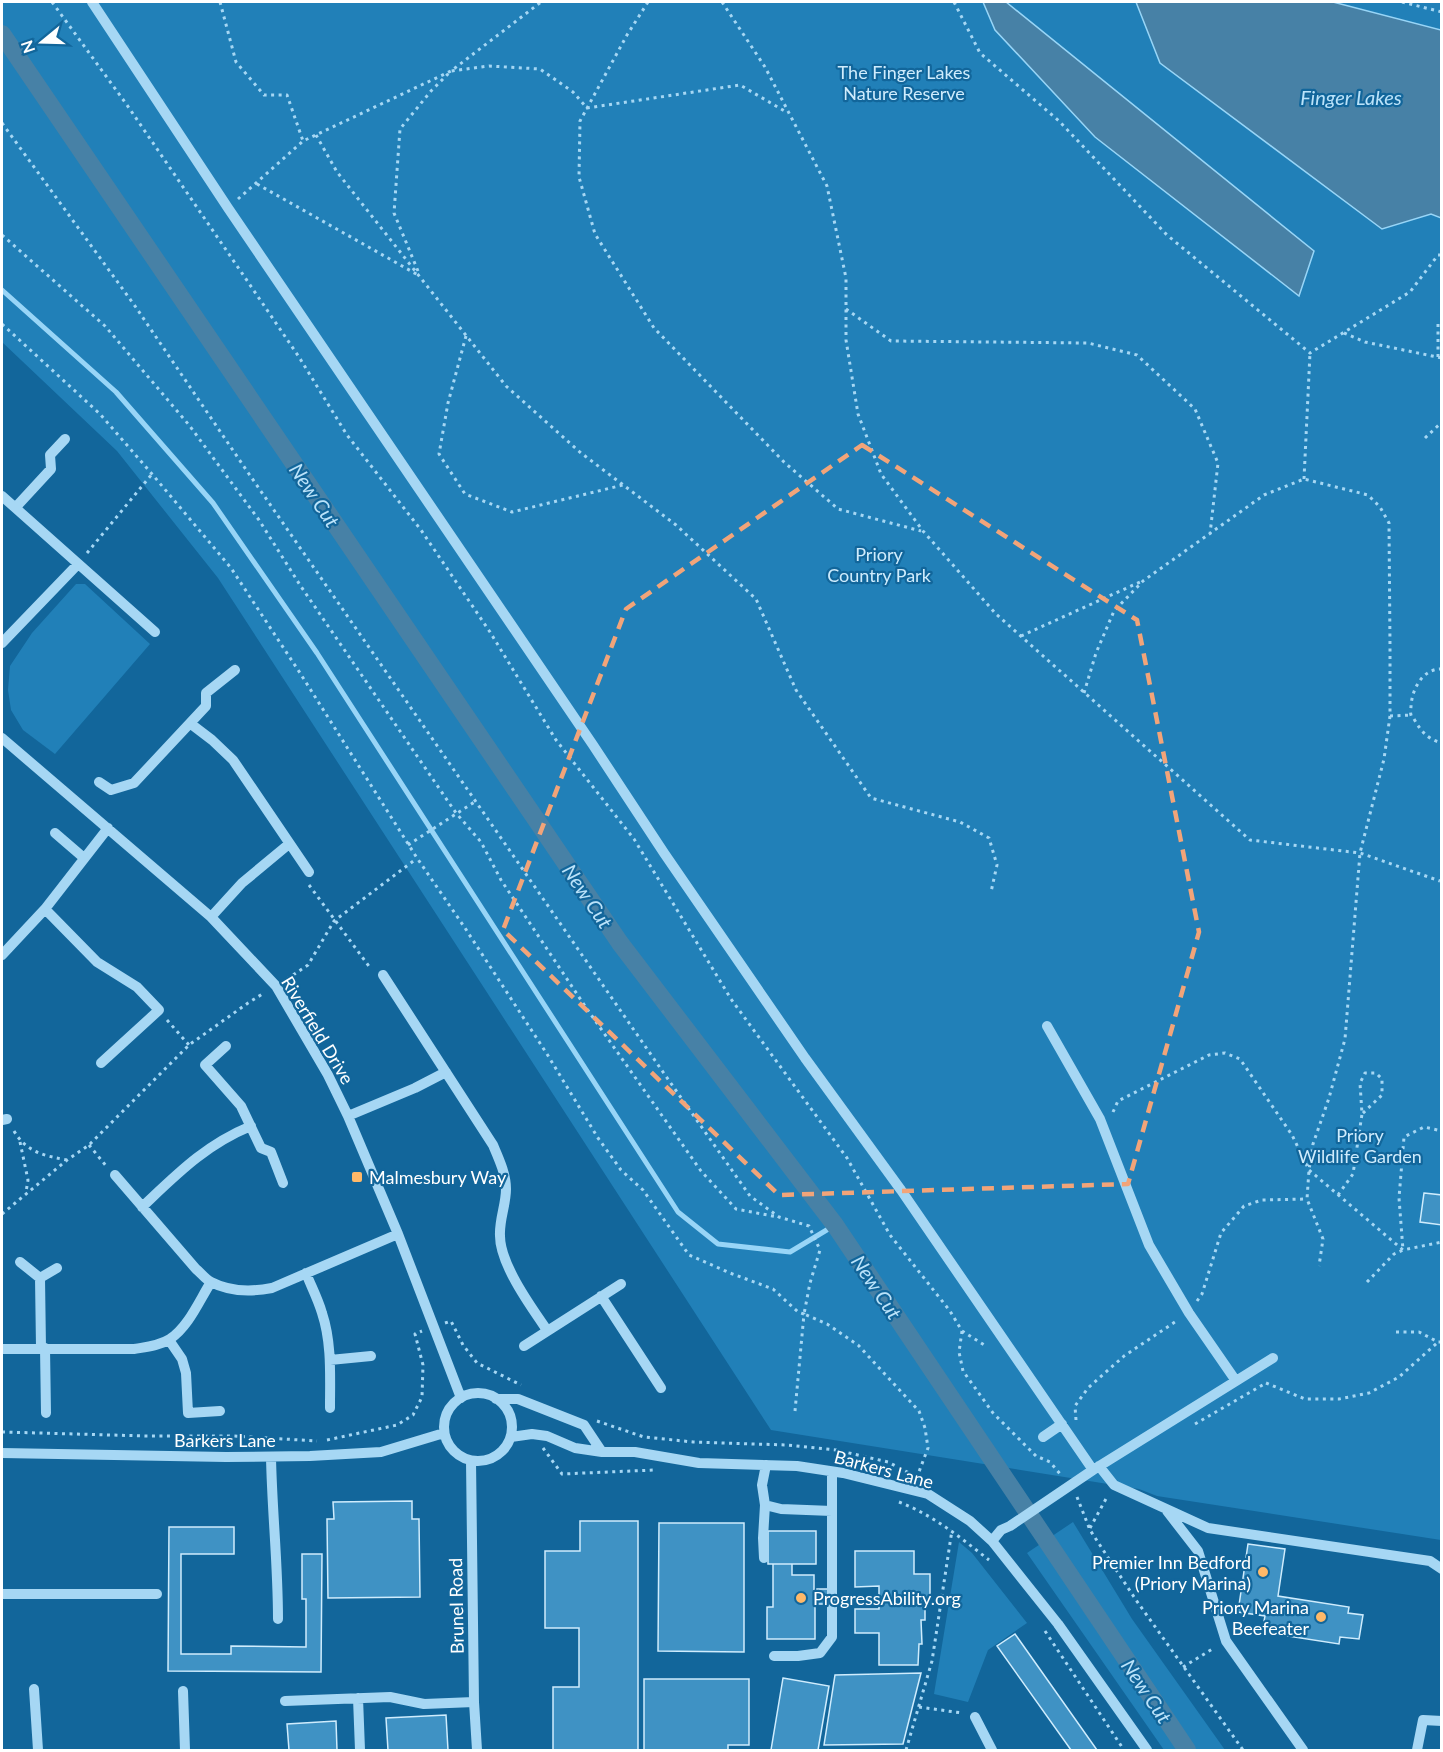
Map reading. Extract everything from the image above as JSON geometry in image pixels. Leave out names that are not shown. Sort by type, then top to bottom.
[{"type":"street","points":[[92,2],[228,208],[664,853],[805,1058],[901,1190],[986,1316],[1096,1468],[1114,1485],[1208,1528],[1430,1561],[1442,1569]]},
{"type":"street","points":[[16,507],[51,469],[50,455],[65,439]]},
{"type":"street","points":[[2,496],[155,632]]},
{"type":"street","points":[[2,642],[78,564]]},
{"type":"street","points":[[99,782],[111,790],[134,783],[206,706],[206,693],[235,670]]},
{"type":"street","points":[[191,724],[233,760],[309,872]]},
{"type":"street","name":"Riverfield Drive","points":[[2,738],[211,916],[276,986],[328,1075],[348,1116],[398,1234],[461,1398]]},
{"type":"street","points":[[2,955],[45,909],[108,828]]},
{"type":"street","points":[[56,833],[84,858]]},
{"type":"street","points":[[211,916],[242,883],[289,844]]},
{"type":"street","points":[[45,909],[97,962],[136,987],[159,1010],[101,1063]]},
{"type":"street","points":[[383,975],[494,1145],[504,1169],[506,1190],[500,1237],[503,1256],[523,1295],[547,1330]]},
{"type":"street","points":[[1047,1026],[1100,1119],[1149,1245],[1189,1313],[1240,1377]]},
{"type":"street","points":[[226,1046],[205,1065],[241,1106],[261,1148],[271,1152],[284,1183]]},
{"type":"street","points":[[348,1116],[416,1088],[446,1072]]},
{"type":"street","points":[[142,1207],[192,1160],[215,1143],[250,1126]]},
{"type":"street","points":[[115,1175],[196,1269],[211,1282],[233,1289],[254,1291],[272,1288],[398,1234]]},
{"type":"street","points":[[20,1262],[40,1278],[46,1413]]},
{"type":"street","points":[[40,1278],[57,1268]]},
{"type":"street","points":[[306,1273],[323,1314],[330,1360],[330,1408]]},
{"type":"street","points":[[2,1349],[134,1349],[155,1346],[169,1340],[190,1317],[211,1282]]},
{"type":"street","points":[[524,1346],[621,1284]]},
{"type":"street","points":[[601,1296],[661,1388]]},
{"type":"street","points":[[169,1340],[182,1359],[186,1372],[188,1413],[220,1411]]},
{"type":"street","points":[[330,1360],[370,1356]]},
{"type":"street","points":[[992,1541],[1001,1530],[1068,1486],[1272,1358]]},
{"type":"street","points":[[473,1394],[486,1395],[496,1399],[505,1407],[510,1416],[511,1437],[501,1452],[492,1458],[471,1461],[457,1454],[446,1442],[444,1433],[446,1416],[461,1398],[473,1394]]},
{"type":"street","points":[[496,1399],[518,1399],[584,1425],[602,1452]]},
{"type":"street","points":[[1043,1437],[1062,1424]]},
{"type":"street","name":"Barkers Lane","points":[[2,1453],[310,1456],[381,1452],[444,1433]]},
{"type":"street","name":"Barkers Lane","points":[[511,1437],[532,1434],[547,1436],[575,1448],[602,1452],[635,1452],[699,1463],[797,1466],[928,1494],[970,1521],[992,1541],[1053,1617],[1147,1750]]},
{"type":"street","points":[[271,1456],[278,1575],[278,1619]]},
{"type":"street","name":"Brunel Road","points":[[471,1461],[474,1702],[477,1750]]},
{"type":"street","points":[[764,1558],[765,1505],[762,1485],[766,1465]]},
{"type":"street","points":[[774,1656],[820,1653],[832,1637],[832,1472]]},
{"type":"street","points":[[765,1505],[781,1509],[832,1511]]},
{"type":"street","points":[[1166,1510],[1198,1551],[1226,1641],[1303,1750]]},
{"type":"street","points":[[2,1594],[157,1594]]},
{"type":"street","points":[[34,1689],[38,1750]]},
{"type":"street","points":[[183,1691],[184,1750]]},
{"type":"street","points":[[285,1701],[390,1697],[424,1704],[474,1702]]},
{"type":"street","points":[[358,1698],[360,1750]]},
{"type":"street","points":[[975,1717],[992,1750]]},
{"type":"street","points":[[1417,1750],[1423,1720],[1442,1721]]},
{"type":"path","points":[[52,2],[127,105],[255,291],[347,435],[428,539],[490,632],[556,740],[634,839],[731,999],[847,1158],[890,1235],[950,1311],[962,1330],[986,1346]]},
{"type":"path","points":[[220,2],[236,62],[264,95],[286,95],[303,141]]},
{"type":"path","points":[[420,276],[394,213],[399,129],[451,71],[541,2]]},
{"type":"path","points":[[648,2],[627,35],[580,121],[579,177],[595,234],[654,328],[784,462],[838,509],[923,531]]},
{"type":"path","points":[[722,2],[765,67],[827,186],[846,278],[846,340],[858,414],[880,474],[923,531],[996,614],[1251,840],[1359,853],[1440,882]]},
{"type":"path","points":[[954,2],[980,53],[1059,121],[1167,235],[1310,353]]},
{"type":"path","points":[[1402,2],[1442,12]]},
{"type":"path","points":[[228,208],[303,141],[451,71],[489,66],[540,69],[573,92],[587,108]]},
{"type":"path","points":[[587,108],[740,85],[789,114]]},
{"type":"path","points":[[2,123],[135,306],[750,1196],[779,1217]]},
{"type":"path","points":[[316,135],[337,172],[506,386],[580,453],[676,525],[756,599],[796,690],[871,798],[960,822],[989,838],[997,865],[992,892]]},
{"type":"path","points":[[257,184],[420,276]]},
{"type":"path","points":[[2,234],[105,326],[189,425],[259,520],[300,585],[456,813],[481,842],[501,880],[563,974],[701,1171],[736,1209],[779,1217],[809,1226],[820,1250],[804,1314],[795,1411]]},
{"type":"path","points":[[1310,353],[1410,292],[1438,255],[1442,255]]},
{"type":"path","points":[[846,309],[891,341],[1088,343],[1137,355],[1195,409],[1218,463],[1210,534]]},
{"type":"path","points":[[1344,333],[1365,342],[1440,357],[1438,320]]},
{"type":"path","points":[[2,324],[100,414],[231,568],[408,845],[541,1044],[598,1138],[621,1170],[643,1190],[689,1255],[773,1289],[798,1312],[827,1324],[858,1345],[919,1411],[925,1428],[928,1448],[917,1477]]},
{"type":"path","points":[[466,335],[448,403],[439,454],[465,494],[512,512],[623,485]]},
{"type":"path","points":[[1304,479],[1310,353]]},
{"type":"path","points":[[1425,438],[1442,422]]},
{"type":"path","points":[[78,564],[152,474]]},
{"type":"path","points":[[1021,636],[1143,581],[1264,495],[1304,479],[1368,495],[1380,507],[1389,523],[1389,716],[1384,759],[1359,853],[1345,1039],[1329,1098],[1313,1144],[1309,1170],[1307,1199],[1323,1239],[1319,1266]]},
{"type":"path","points":[[1084,693],[1096,653],[1114,611],[1143,581]]},
{"type":"path","points":[[1442,669],[1427,673],[1420,680],[1411,699],[1411,715],[1424,734],[1431,740],[1442,743]]},
{"type":"path","points":[[1389,716],[1411,715]]},
{"type":"path","points":[[408,845],[476,801]]},
{"type":"path","points":[[2,1214],[67,1160],[89,1145],[189,1046],[248,1003],[308,965],[334,921],[417,858]]},
{"type":"path","points":[[309,872],[306,881],[334,921],[369,968],[383,975]]},
{"type":"path","points":[[159,1010],[189,1046]]},
{"type":"path","points":[[1100,1119],[1113,1112],[1118,1101],[1209,1055],[1225,1053],[1240,1059],[1292,1135],[1309,1170],[1403,1250]]},
{"type":"path","points":[[1338,1195],[1353,1174],[1362,1114],[1360,1083],[1365,1073],[1376,1073],[1382,1079],[1382,1095],[1362,1114]]},
{"type":"path","points":[[4,1120],[19,1141],[28,1180],[26,1194]]},
{"type":"path","points":[[1403,1250],[1399,1198],[1404,1137],[1424,1127],[1442,1131]]},
{"type":"path","points":[[19,1141],[42,1155],[67,1160]]},
{"type":"path","points":[[89,1145],[115,1175]]},
{"type":"path","points":[[1367,1282],[1389,1259],[1403,1250],[1442,1242]]},
{"type":"path","points":[[451,1321],[463,1345],[477,1363],[528,1389]]},
{"type":"path","points":[[962,1330],[959,1352],[963,1371],[969,1380],[993,1413],[1036,1456],[1050,1462],[1077,1494],[1090,1530],[1136,1600],[1243,1750]]},
{"type":"path","points":[[1240,1377],[1266,1383],[1305,1399],[1340,1399],[1369,1393],[1399,1377],[1440,1342],[1419,1332],[1396,1332]]},
{"type":"path","points":[[2,1432],[234,1436],[325,1441],[397,1425],[413,1415],[422,1397],[423,1365],[415,1334]]},
{"type":"path","points":[[1195,1424],[1266,1383]]},
{"type":"path","points":[[590,1418],[644,1437],[693,1442],[786,1444]]},
{"type":"path","points":[[543,1449],[561,1474],[662,1470]]},
{"type":"path","points":[[1090,1530],[1114,1485]]},
{"type":"path","points":[[898,1502],[952,1530],[992,1563]]},
{"type":"path","points":[[906,1750],[932,1661],[952,1530]]},
{"type":"path","points":[[1039,1623],[1124,1750]]},
{"type":"path","points":[[1183,1667],[1226,1641]]},
{"type":"path","points":[[919,1707],[964,1713],[975,1717]]},
{"type":"highlighted area","points":[[862,445],[1137,620],[1199,932],[1128,1184],[779,1195],[503,930],[626,609]]},
{"type":"green space","name":"Priory Country Park","points":[[2,2],[1441,2],[1441,1540],[1157,1496],[1139,1489],[771,1430],[218,578],[117,451],[2,342]]},
{"type":"green space","points":[[76,584],[85,584],[150,644],[55,754],[23,730],[11,710],[8,690],[10,666],[32,633]]},
{"type":"green space","points":[[1073,1522],[1132,1619],[1225,1750],[1164,1750],[1027,1553]]},
{"type":"green space","points":[[959,1542],[972,1553],[1027,1623],[988,1650],[968,1702],[934,1694]]},
{"type":"water","points":[[983,2],[1006,2],[1314,251],[1299,296],[1095,137],[995,30]]},
{"type":"water","name":"Finger Lakes","points":[[1136,2],[1333,2],[1441,30],[1441,218],[1431,214],[1382,229],[1160,63]]},
{"type":"building","points":[[1424,1193],[1442,1195],[1442,1225],[1420,1222]]},
{"type":"building","points":[[412,1501],[412,1519],[419,1519],[420,1597],[328,1598],[327,1519],[334,1519],[333,1502]]},
{"type":"building","points":[[580,1521],[638,1521],[638,1750],[553,1750],[553,1687],[579,1687],[579,1628],[545,1628],[545,1551],[580,1551]]},
{"type":"building","points":[[659,1523],[744,1523],[744,1652],[658,1651]]},
{"type":"building","points":[[169,1527],[234,1527],[234,1554],[181,1554],[181,1654],[231,1654],[231,1646],[306,1647],[306,1599],[302,1599],[302,1554],[322,1554],[321,1672],[168,1671]]},
{"type":"building","points":[[768,1531],[816,1531],[816,1564],[768,1564]]},
{"type":"building","name":"Premier Inn Bedford (Priory Marina)","points":[[1248,1544],[1285,1549],[1278,1596],[1349,1607],[1348,1613],[1363,1615],[1359,1639],[1340,1637],[1339,1644],[1262,1632],[1265,1616],[1238,1612]]},
{"type":"building","points":[[855,1551],[914,1551],[914,1574],[930,1574],[930,1598],[925,1598],[925,1620],[921,1620],[922,1644],[919,1644],[918,1665],[879,1665],[879,1633],[855,1633],[855,1609],[879,1609],[879,1586],[855,1587]]},
{"type":"building","name":"ProgressAbility.org","points":[[773,1564],[792,1564],[792,1575],[814,1575],[814,1593],[817,1593],[817,1589],[829,1589],[829,1604],[815,1604],[815,1639],[767,1639],[767,1607],[773,1607]]},
{"type":"building","points":[[1015,1634],[1097,1750],[1071,1750],[997,1646]]},
{"type":"building","points":[[921,1673],[903,1744],[824,1745],[835,1675]]},
{"type":"building","points":[[783,1678],[829,1686],[818,1750],[771,1750]]},
{"type":"building","points":[[644,1679],[749,1679],[749,1745],[728,1745],[728,1750],[644,1750]]},
{"type":"building","points":[[446,1715],[448,1750],[388,1750],[386,1718]]},
{"type":"building","points":[[336,1721],[337,1750],[289,1750],[287,1724]]},
{"type":"waterway","name":"New Cut","points":[[2,34],[620,943],[835,1225],[1187,1750]]},
{"type":"waterway","points":[[2,290],[116,392],[213,503],[317,653],[678,1212],[718,1244],[790,1252],[835,1225]]},
{"type":"place","name":"Malmesbury Way","points":[[357,1177]]},
{"type":"place","name":"Premier Inn Bedford (Priory Marina)","points":[[1263,1572]]},
{"type":"place","name":"ProgressAbility.org","points":[[801,1598]]},
{"type":"place","name":"Priory Marina Beefeater","points":[[1321,1617]]},
{"type":"park label","name":"The Finger Lakes Nature Reserve","points":[[904,82]]},
{"type":"park label","name":"Priory Wildlife Garden","points":[[1360,1145]]}]
